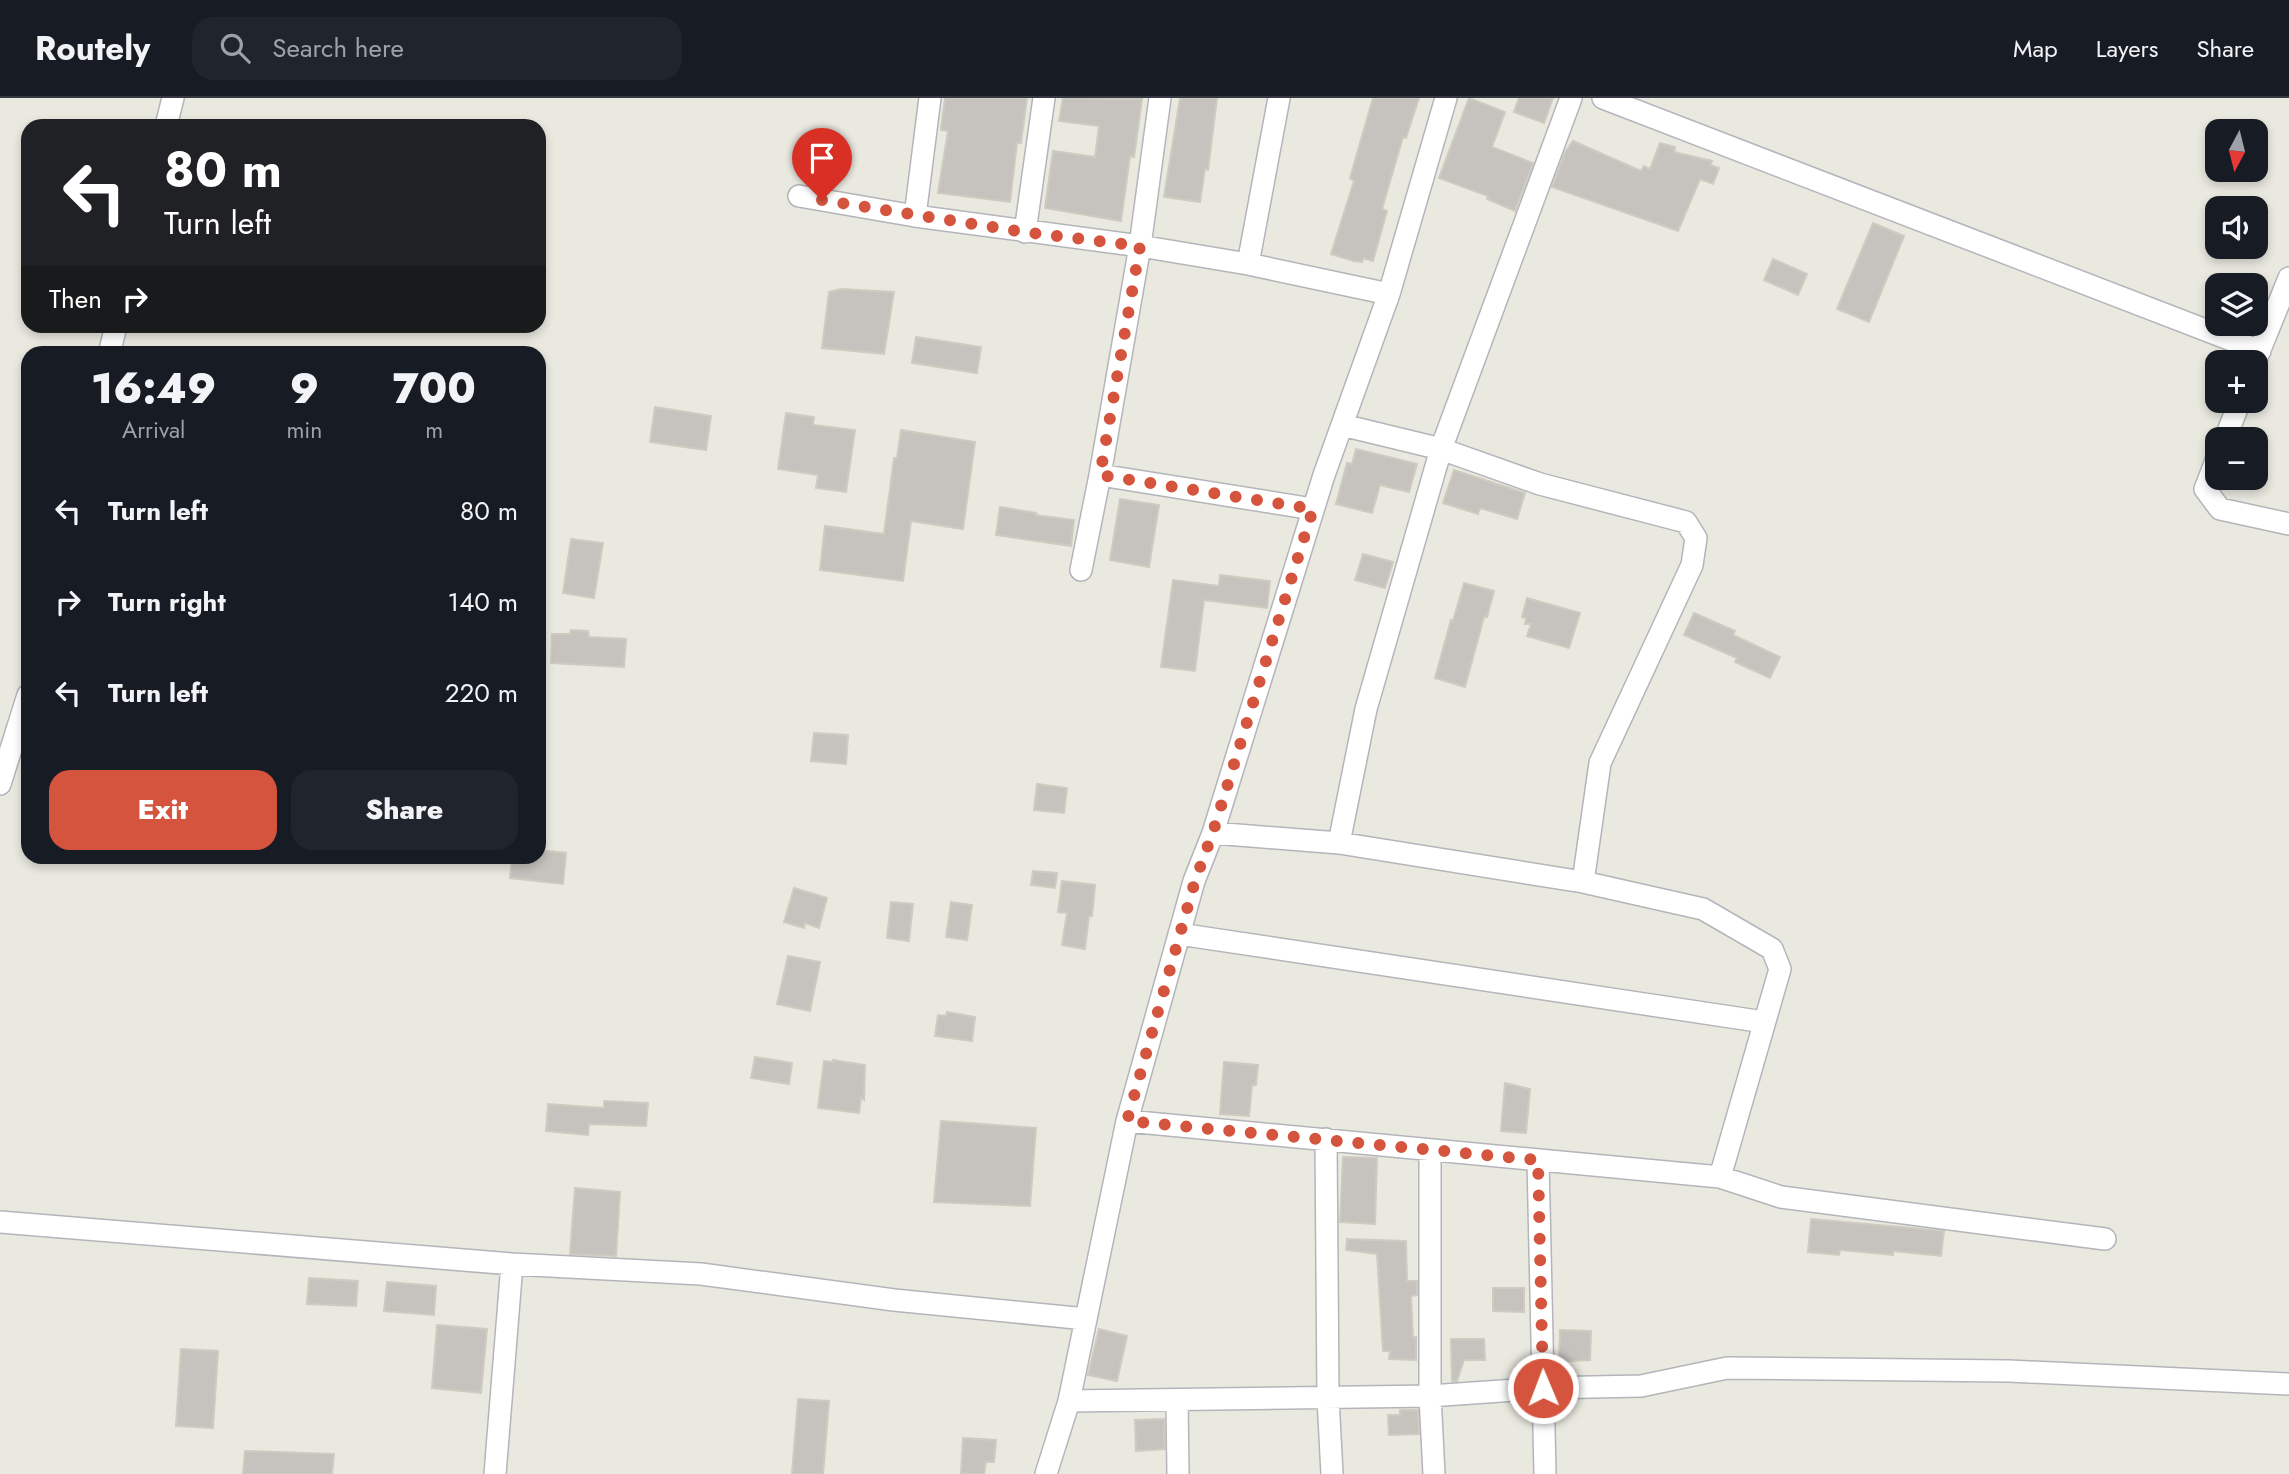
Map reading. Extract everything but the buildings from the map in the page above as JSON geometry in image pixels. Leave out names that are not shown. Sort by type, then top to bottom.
[{"type":"street","points":[[168,119],[173,98]]},
{"type":"street","points":[[915,216],[930,98]]},
{"type":"street","points":[[1024,232],[1044,98]]},
{"type":"street","points":[[1081,570],[1140,246],[1160,98]]},
{"type":"street","points":[[1248,264],[1279,98]]},
{"type":"street","points":[[1045,1474],[1069,1401],[1127,1121],[1195,881],[1213,832],[1313,509],[1389,294],[1446,98]]},
{"type":"street","points":[[1339,843],[1366,709],[1441,449],[1571,98]]},
{"type":"street","points":[[1603,98],[2240,350]]},
{"type":"street","points":[[799,196],[1024,232],[1140,246],[1248,264],[1389,294]]},
{"type":"street","points":[[2261,350],[2289,278]]},
{"type":"street","points":[[1342,425],[1441,449],[1540,484],[1686,522],[1696,538],[1692,565],[1600,764],[1583,882]]},
{"type":"street","points":[[1100,475],[1313,509]]},
{"type":"street","points":[[2206,490],[2220,509],[2289,524]]},
{"type":"street","points":[[0,784],[21,717]]},
{"type":"street","points":[[1213,832],[1339,843],[1583,882],[1703,909],[1772,949],[1780,969],[1720,1177]]},
{"type":"street","points":[[1180,934],[1765,1022]]},
{"type":"street","points":[[1127,1121],[1720,1177],[1781,1197],[2105,1239]]},
{"type":"street","points":[[1326,1139],[1328,1398],[1332,1474]]},
{"type":"street","points":[[1430,1150],[1430,1396],[1434,1474]]},
{"type":"street","points":[[1538,1160],[1545,1474]]},
{"type":"street","points":[[0,1222],[512,1264],[701,1274],[894,1300],[1086,1319]]},
{"type":"street","points":[[495,1474],[512,1264]]},
{"type":"street","points":[[1069,1401],[1430,1396],[1543,1388],[1641,1386],[1727,1368],[2010,1371],[2289,1384]]},
{"type":"street","points":[[1177,1400],[1178,1474]]},
{"type":"route","points":[[822,200],[1024,232],[1140,246],[1100,475],[1313,509],[1213,832],[1195,881],[1127,1121],[1538,1160],[1543,1388]]}]
